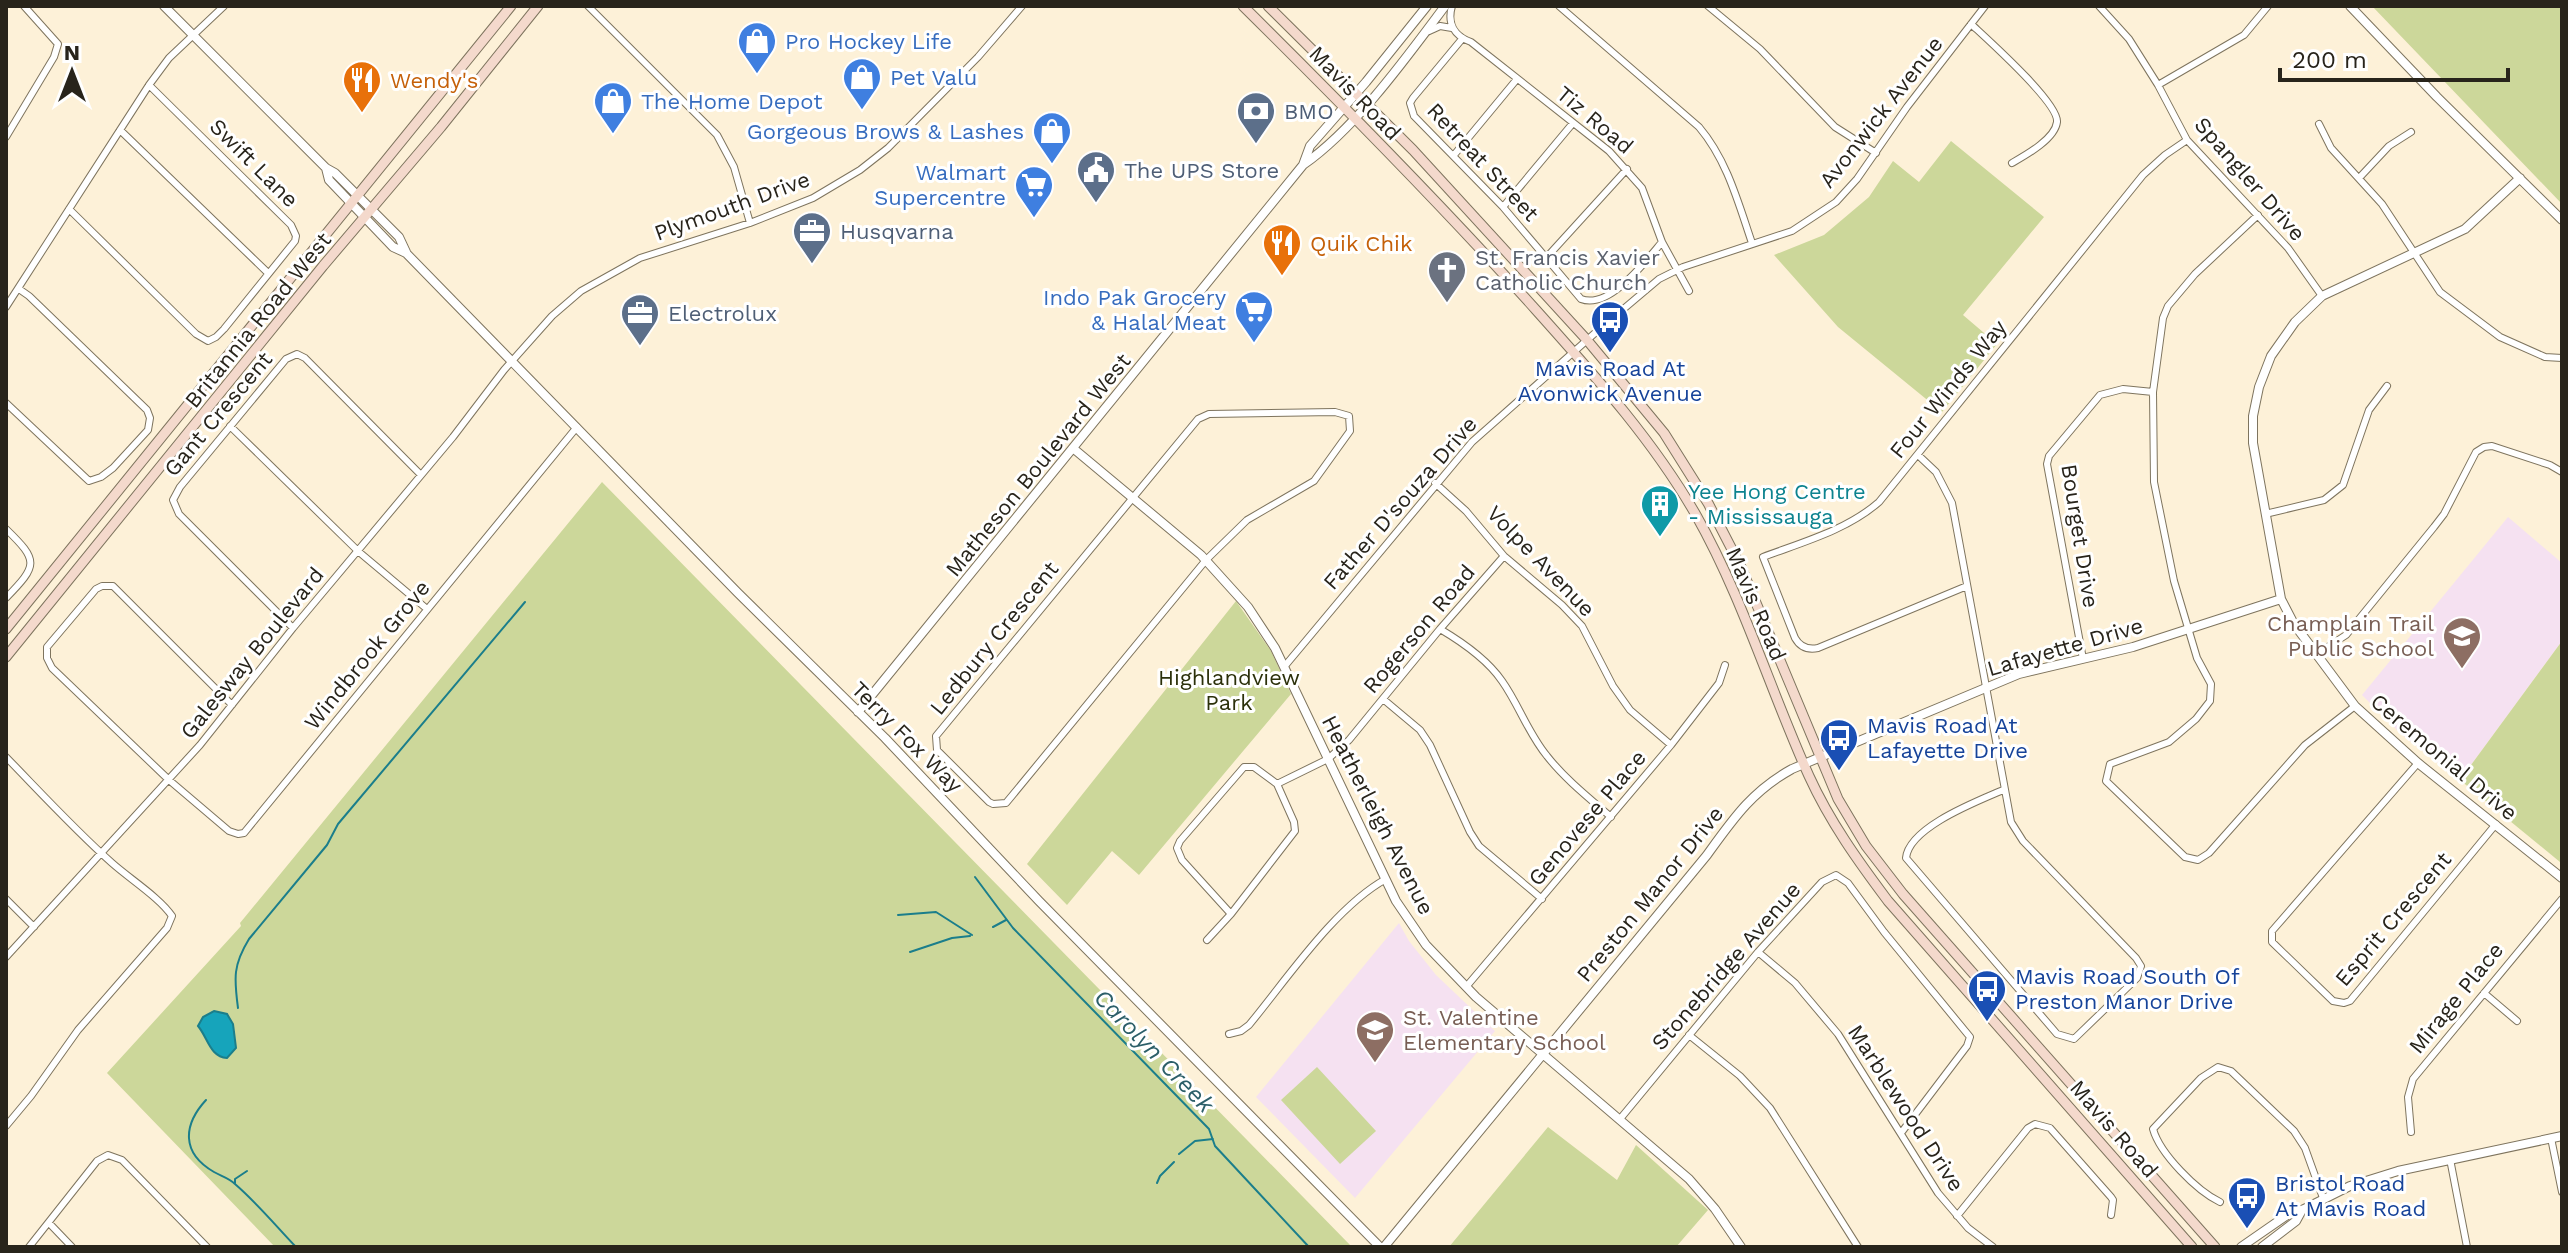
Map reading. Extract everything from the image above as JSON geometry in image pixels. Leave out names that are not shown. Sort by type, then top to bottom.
[{"type":"main road","name":"Britannia Road West","points":[[6,629],[511,6]]},
{"type":"main road","name":"Britannia Road West","points":[[6,657],[538,6]]},
{"type":"main road","name":"Mavis Road","points":[[1243,6],[1450,215],[1574,352],[1651,445],[1696,514],[1724,570],[1804,764],[1823,806],[1844,841],[1888,901],[2192,1247]]},
{"type":"main road","name":"Mavis Road","points":[[1268,6],[1413,150],[1587,340],[1664,433],[1708,503],[1741,567],[1819,758],[1838,799],[1866,846],[1903,894],[2215,1247]]},
{"type":"street","points":[[6,137],[54,57],[58,44],[24,6]]},
{"type":"street","name":"Terry Fox Way","points":[[164,6],[326,168],[329,180],[399,237],[406,253],[1382,1247]]},
{"type":"street","points":[[6,307],[149,85],[169,58],[224,6]]},
{"type":"street","points":[[588,6],[717,135],[734,167],[750,223]]},
{"type":"street","name":"Plymouth Drive","points":[[513,360],[552,316],[581,291],[640,258],[750,223],[830,189],[888,148],[978,57],[1022,6]]},
{"type":"street","name":"Matheson Boulevard West","points":[[1303,165],[1310,146],[1427,6]]},
{"type":"street","name":"Matheson Boulevard West","points":[[858,712],[1303,165],[1325,150],[1367,103],[1445,6]]},
{"type":"street","points":[[1424,35],[1440,26],[1452,28],[1452,6]]},
{"type":"street","points":[[1559,6],[1699,127],[1712,142],[1727,172],[1752,243]]},
{"type":"street","points":[[1708,6],[1760,49],[1835,127],[1876,153]]},
{"type":"street","name":"Avonwick Avenue","points":[[1587,340],[1659,279],[1792,231],[1836,202],[1857,179],[1907,107],[1985,6]]},
{"type":"street","points":[[2158,85],[2244,35],[2268,6]]},
{"type":"street","points":[[2350,6],[2562,220]]},
{"type":"street","name":"Spangler Drive","points":[[2104,8],[2129,39],[2158,85],[2187,140],[2288,248],[2322,296]]},
{"type":"street","points":[[1971,24],[2037,89],[2057,120],[2037,149],[2012,163]]},
{"type":"street","name":"Tiz Road","points":[[1452,28],[1627,169],[1642,188],[1662,242],[1689,291]]},
{"type":"street","name":"Retreat Street","points":[[1462,39],[1410,103],[1414,116],[1503,207],[1581,299],[1602,299],[1641,267],[1662,242]]},
{"type":"street","points":[[1454,155],[1517,79]]},
{"type":"street","name":"Swift Lane","points":[[149,85],[291,225],[295,241],[268,273]]},
{"type":"street","points":[[1503,207],[1573,123]]},
{"type":"street","points":[[2319,124],[2331,148],[2382,204],[2440,292],[2500,337],[2545,357],[2562,358]]},
{"type":"street","points":[[69,209],[196,334],[208,341],[224,329],[268,273],[120,130]]},
{"type":"street","points":[[2360,177],[2389,146],[2411,132]]},
{"type":"street","name":"Four Winds Way","points":[[1967,586],[1810,649],[1795,638],[1763,557],[1842,526],[1868,512],[1889,491],[2143,175],[2187,140]]},
{"type":"street","points":[[1546,258],[1627,169]]},
{"type":"street","name":"Ceremonial Drive","points":[[2520,178],[2465,229],[2322,296],[2295,322],[2271,356],[2259,387],[2253,416],[2253,443],[2281,599],[2294,624],[2355,706],[2418,763],[2562,878]]},
{"type":"street","points":[[2258,215],[2195,274],[2168,306],[2163,318],[2153,392],[2154,482],[2174,581],[2197,658],[2211,684],[2210,701],[2188,727],[2169,742],[2110,764],[2106,781],[2185,857],[2198,860],[2209,853],[2305,745],[2355,706]]},
{"type":"street","points":[[6,403],[89,481],[113,468],[148,430],[150,418],[147,410],[19,289]]},
{"type":"street","name":"Father D'souza Drive","points":[[1284,667],[1472,442],[1587,340]]},
{"type":"street","name":"Gant Crescent","points":[[293,628],[179,514],[173,500],[286,359],[299,355],[421,475]]},
{"type":"street","name":"Galesway Boulevard","points":[[6,957],[100,851],[169,780],[359,552],[513,360]]},
{"type":"street","points":[[2265,514],[2324,500],[2343,485],[2369,410],[2387,386]]},
{"type":"street","name":"Bourget Drive","points":[[2083,659],[2047,464],[2049,456],[2100,395],[2123,389],[2153,392]]},
{"type":"street","points":[[1132,498],[1202,416],[1347,414],[1350,431],[1314,481],[1247,520],[1206,560]]},
{"type":"street","points":[[230,426],[359,552],[427,609]]},
{"type":"street","name":"Windbrook Grove","points":[[169,780],[229,831],[244,833],[577,427]]},
{"type":"street","points":[[2317,654],[2346,635],[2434,527],[2476,452],[2492,446],[2562,472]]},
{"type":"street","name":"Heatherleigh Avenue","points":[[1074,449],[1206,560],[1248,607],[1284,667],[1396,901],[1426,945],[1466,987],[1694,1183],[1741,1247]]},
{"type":"street","points":[[1918,455],[1936,472],[1952,503],[2007,812],[2018,835],[2141,966],[2137,978],[2074,1039],[2057,1034],[1906,858],[1909,847],[1940,819],[2003,790]]},
{"type":"street","name":"Volpe Avenue","points":[[1435,483],[1466,511],[1504,556],[1582,626],[1613,686],[1630,710],[1671,745]]},
{"type":"street","name":"Ledbury Crescent","points":[[1132,498],[936,736],[937,750],[989,802],[1007,802],[1206,560]]},
{"type":"street","points":[[6,529],[29,551],[30,564],[29,575],[6,598]]},
{"type":"street","name":"Rogerson Road","points":[[1277,784],[1328,759],[1349,740],[1504,556]]},
{"type":"street","points":[[169,780],[52,668],[47,658],[47,647],[96,589],[113,586],[232,705]]},
{"type":"street","name":"Lafayette Drive","points":[[1804,764],[2019,674],[2133,647],[2281,599]]},
{"type":"street","points":[[1440,629],[1467,646],[1502,680],[1526,726],[1548,757],[1578,789],[1611,817]]},
{"type":"street","name":"Genovese Place","points":[[1466,987],[1671,745],[1719,683],[1725,665]]},
{"type":"street","points":[[1383,699],[1420,730],[1430,745],[1479,846],[1542,899]]},
{"type":"street","points":[[6,757],[141,889],[165,904],[172,916],[167,928],[78,1030],[6,1126]]},
{"type":"street","name":"Esprit Crescent","points":[[2418,763],[2272,931],[2272,942],[2333,1001],[2350,1001],[2496,824]]},
{"type":"street","name":"Preston Manor Drive","points":[[1382,1247],[1707,855],[1753,795],[1777,777],[1804,764]]},
{"type":"street","points":[[1207,940],[1231,914],[1295,831],[1277,784],[1254,767],[1244,767],[1177,848],[1182,860],[1231,914]]},
{"type":"street","name":"Stonebridge Avenue","points":[[1620,1119],[1758,952],[1822,882],[1828,877],[1841,876],[1969,1033],[1967,1046],[1901,1133]]},
{"type":"street","points":[[1229,1034],[1249,1025],[1335,921],[1367,889],[1386,879]]},
{"type":"street","points":[[6,899],[34,927]]},
{"type":"street","name":"Mirage Place","points":[[2411,1132],[2408,1097],[2413,1079],[2562,899]]},
{"type":"street","name":"Marblewood Drive","points":[[1758,952],[1795,983],[1838,1034],[1938,1193],[1957,1216],[1993,1247]]},
{"type":"street","points":[[2484,993],[2517,1021]]},
{"type":"street","points":[[1689,1035],[1740,1076],[1770,1108],[1858,1247]]},
{"type":"street","points":[[2220,1202],[2194,1185],[2156,1139],[2153,1129],[2201,1078],[2218,1067],[2231,1071],[2294,1131],[2305,1148],[2323,1198]]},
{"type":"street","points":[[1957,1216],[2028,1128],[2035,1124],[2050,1128],[2111,1197],[2111,1215]]},
{"type":"street","points":[[2241,1247],[2290,1213],[2382,1175],[2562,1136]]},
{"type":"street","points":[[2551,1138],[2562,1192]]},
{"type":"street","points":[[29,1247],[97,1161],[108,1155],[122,1160],[207,1247]]},
{"type":"street","points":[[2450,1159],[2467,1247]]},
{"type":"street","points":[[2262,1247],[2296,1221],[2302,1210]]},
{"type":"street","points":[[49,1223],[72,1247]]},
{"type":"shaded area","name":"Champlain Trail Public School","points":[[2508,517],[2562,563],[2562,641],[2460,780],[2401,734],[2362,695]]},
{"type":"shaded area","name":"St. Valentine Elementary School","points":[[1399,923],[1436,975],[1495,1031],[1355,1198],[1256,1097]]},
{"type":"green space","points":[[2372,6],[2562,6],[2562,204]]},
{"type":"green space","points":[[1951,141],[2044,217],[1963,315],[1997,344],[1942,412],[1838,327],[1774,255],[1824,235],[1869,197],[1893,161],[1919,182]]},
{"type":"green space","points":[[602,482],[1352,1247],[275,1247],[107,1073],[241,926],[240,923]]},
{"type":"green space","name":"Highlandview Park","points":[[1236,601],[1271,651],[1291,694],[1139,875],[1112,851],[1067,905],[1027,864]]},
{"type":"green space","points":[[2562,641],[2562,859],[2560,862],[2460,780]]},
{"type":"green space","points":[[1317,1067],[1376,1131],[1340,1164],[1281,1100]]},
{"type":"green space","points":[[1548,1127],[1617,1180],[1636,1145],[1708,1210],[1676,1247],[1449,1247]]},
{"type":"water","points":[[214,1011],[227,1014],[233,1024],[236,1048],[227,1058],[213,1051],[198,1026],[203,1017]]},
{"type":"waterway","points":[[238,1008],[236,972],[249,939],[327,845],[338,824],[525,602]]},
{"type":"waterway","name":"Carolyn Creek","points":[[975,877],[1013,928],[1209,1129],[1215,1146],[1309,1247]]},
{"type":"waterway","points":[[898,915],[936,912],[972,935]]},
{"type":"waterway","points":[[993,927],[1006,920]]},
{"type":"waterway","points":[[910,952],[952,938],[970,936]]},
{"type":"waterway","points":[[206,1100],[198,1109],[190,1129],[189,1138],[196,1156],[243,1191],[296,1247]]},
{"type":"waterway","points":[[1179,1154],[1195,1141],[1213,1139]]},
{"type":"waterway","points":[[1157,1183],[1174,1162]]},
{"type":"waterway","points":[[235,1183],[235,1179],[247,1171]]},
{"type":"place","name":"Pro Hockey Life","points":[[757,75]]},
{"type":"place","name":"Pet Valu","points":[[862,111]]},
{"type":"place","name":"Wendy's","points":[[362,114]]},
{"type":"place","name":"The Home Depot","points":[[613,135]]},
{"type":"place","name":"BMO","points":[[1256,145]]},
{"type":"place","name":"Gorgeous Brows & Lashes","points":[[1052,165]]},
{"type":"place","name":"The UPS Store","points":[[1096,204]]},
{"type":"place","name":"Walmart Supercentre","points":[[1034,219]]},
{"type":"place","name":"Husqvarna","points":[[812,265]]},
{"type":"place","name":"Quik Chik","points":[[1282,277]]},
{"type":"place","name":"St. Francis Xavier Catholic Church","points":[[1447,304]]},
{"type":"place","name":"Indo Pak Grocery & Halal Meat","points":[[1254,344]]},
{"type":"place","name":"Electrolux","points":[[640,347]]},
{"type":"place","name":"Mavis Road At Avonwick Avenue","points":[[1610,354]]},
{"type":"place","name":"Yee Hong Centre - Mississauga","points":[[1660,538]]},
{"type":"place","name":"Champlain Trail Public School","points":[[2462,670]]},
{"type":"place","name":"Mavis Road At Lafayette Drive","points":[[1839,772]]},
{"type":"place","name":"Mavis Road South Of Preston Manor Drive","points":[[1987,1023]]},
{"type":"place","name":"St. Valentine Elementary School","points":[[1375,1064]]},
{"type":"place","name":"Bristol Road At Mavis Road","points":[[2247,1230]]}]
